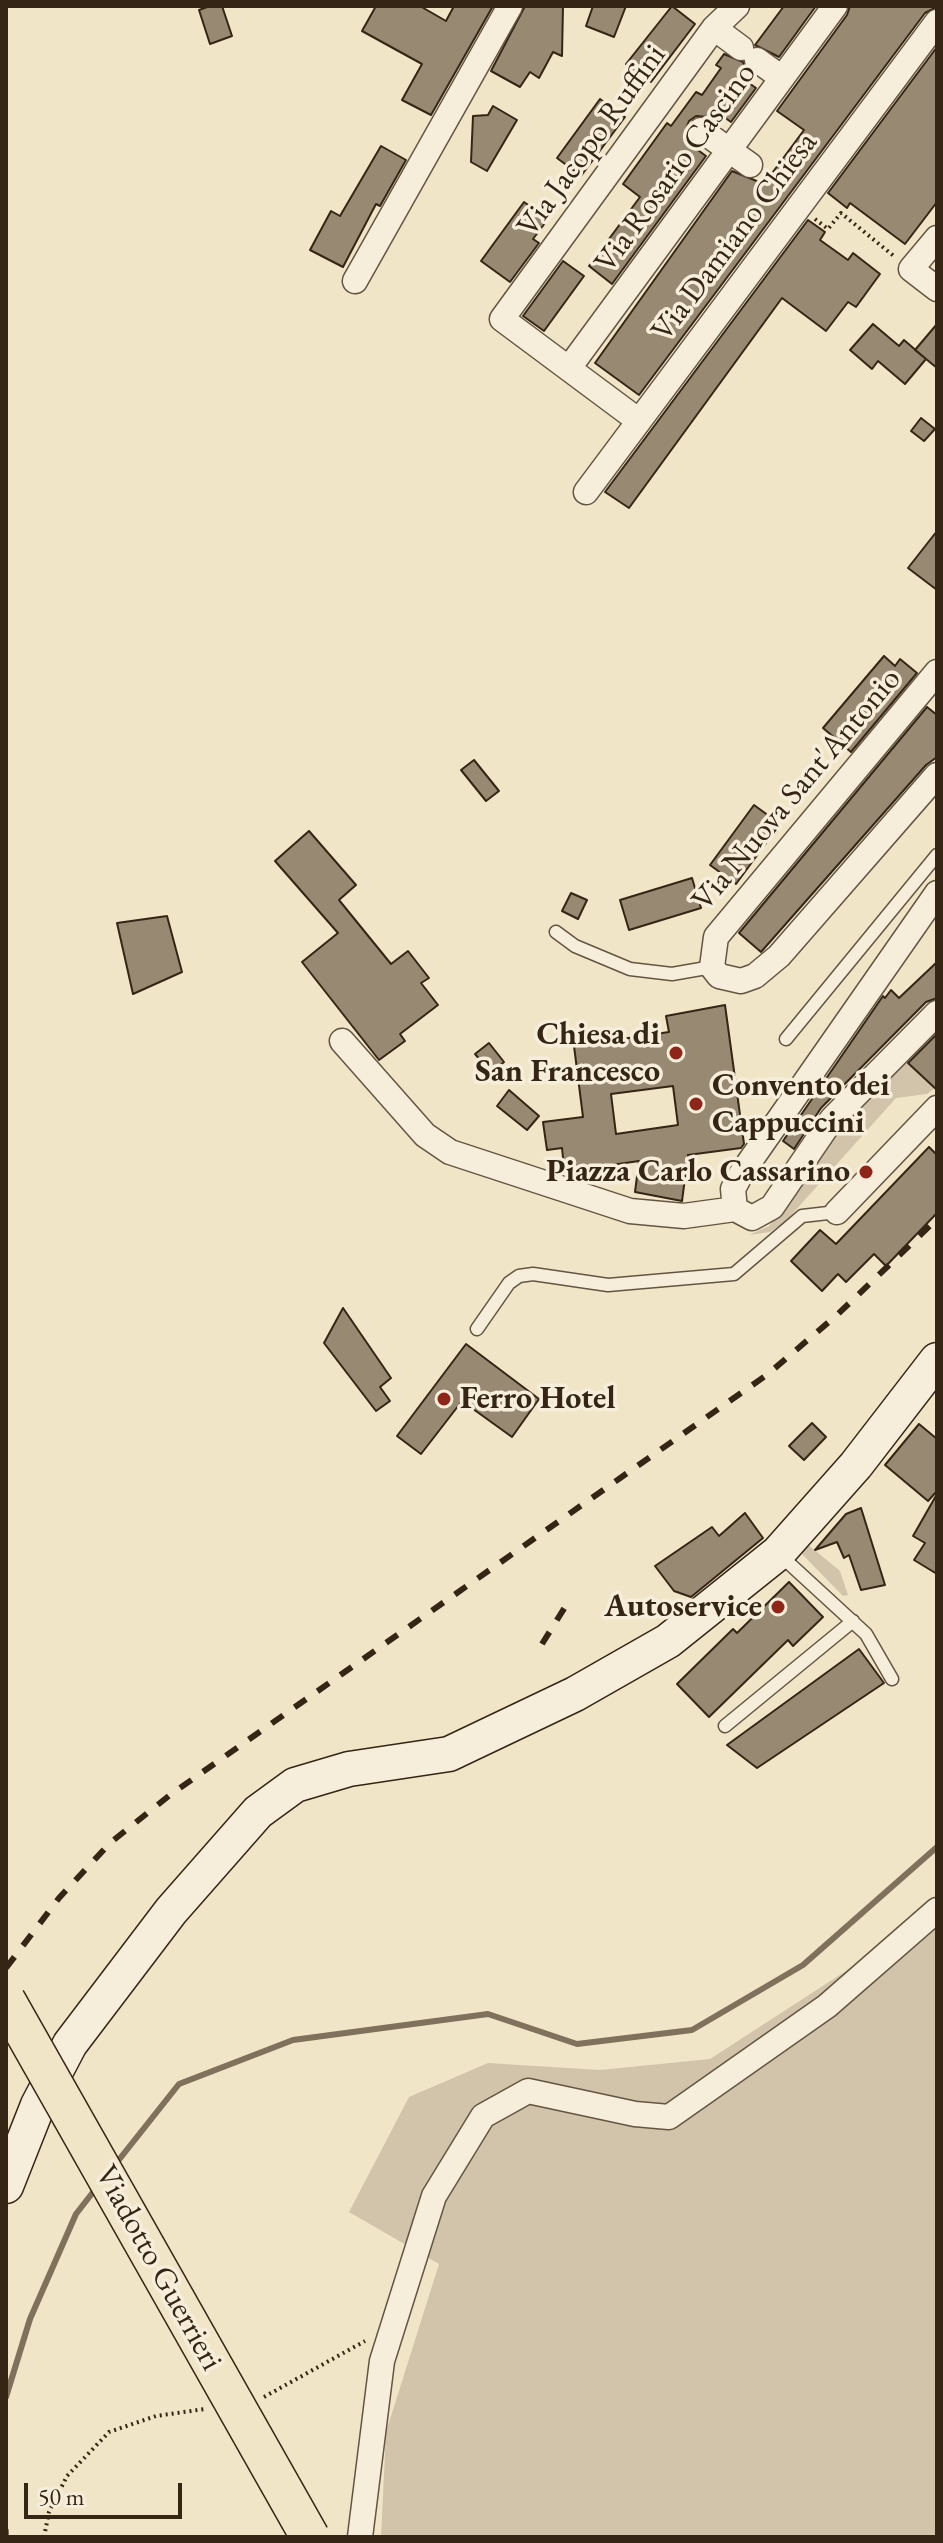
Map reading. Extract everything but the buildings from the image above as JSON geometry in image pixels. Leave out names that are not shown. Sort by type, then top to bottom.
[{"type":"main road","name":"Viadotto Guerrieri","points":[[6,2000],[310,2537]]},
{"type":"street","points":[[355,281],[510,6]]},
{"type":"street","name":"Via Jacopo Ruffini","points":[[569,368],[502,319],[714,28],[737,6]]},
{"type":"street","name":"Via Rosario Cascino","points":[[569,368],[835,6]]},
{"type":"street","name":"Via Damiano Chiesa","points":[[586,492],[937,22]]},
{"type":"street","points":[[714,28],[782,78]]},
{"type":"street","points":[[701,130],[750,165]]},
{"type":"street","points":[[937,238],[907,259],[911,269],[937,289]]},
{"type":"street","points":[[569,368],[639,421]]},
{"type":"street","name":"Via Nuova Sant'Antonio","points":[[712,967],[716,937],[937,672]]},
{"type":"street","points":[[712,967],[719,976],[741,981],[755,976],[779,956],[937,775]]},
{"type":"street","points":[[735,1209],[733,1189],[741,1174],[937,893]]},
{"type":"street","points":[[911,933],[925,931],[937,920]]},
{"type":"street","points":[[342,1041],[425,1135],[450,1152],[630,1211],[684,1216],[735,1209],[752,1218],[772,1207],[832,1119],[937,1013]]},
{"type":"street","points":[[837,1212],[937,1108]]},
{"type":"street","points":[[6,2186],[38,2105],[70,2044],[171,1911],[258,1812],[295,1785],[349,1769],[449,1754],[575,1694],[668,1641],[778,1553],[856,1465],[937,1360]]},
{"type":"street","points":[[360,2537],[382,2361],[434,2196],[483,2116],[528,2091],[635,2114],[669,2117],[827,2006],[937,1910]]},
{"type":"lane","points":[[786,1039],[937,855]]},
{"type":"lane","points":[[556,932],[575,946],[630,969],[672,974],[712,967]]},
{"type":"lane","points":[[477,1329],[509,1283],[519,1276],[533,1274],[608,1285],[734,1274],[802,1216],[837,1212]]},
{"type":"lane","points":[[778,1553],[866,1634],[892,1679]]},
{"type":"lane","points":[[725,1726],[853,1621]]},
{"type":"path","points":[[750,165],[828,229],[841,213],[907,259]]},
{"type":"path","points":[[253,2399],[266,2397],[395,2324]]},
{"type":"path","points":[[44,2537],[49,2512],[67,2476],[109,2432],[156,2416],[214,2407]]},
{"type":"shaded area","points":[[904,1060],[935,1088],[927,1094],[896,1098],[786,1221],[770,1232],[749,1235],[769,1226],[833,1130]]},
{"type":"shaded area","points":[[805,1542],[840,1571],[848,1595],[843,1596],[798,1550]]},
{"type":"shaded area","points":[[937,1912],[937,2537],[381,2537],[386,2432],[439,2264],[349,2212],[409,2097],[488,2063],[600,2070],[710,2059]]},
{"type":"waterway","points":[[114,2166],[179,2084],[293,2040],[488,2014],[577,2044],[692,2030],[803,1965],[937,1847]]},
{"type":"waterway","points":[[6,2397],[30,2319],[76,2214],[97,2187]]},
{"type":"waterway","points":[[6,2531],[6,2537]]},
{"type":"railway","points":[[6,1968],[59,1898],[110,1843],[170,1795],[768,1374],[837,1315],[937,1219]]},
{"type":"railway","points":[[542,1644],[570,1599]]},
{"type":"place","name":"Chiesa di San Francesco","points":[[676,1053]]},
{"type":"place","name":"Convento dei Cappuccini","points":[[696,1104]]},
{"type":"place","name":"Piazza Carlo Cassarino","points":[[866,1172]]},
{"type":"place","name":"Ferro Hotel","points":[[444,1399]]},
{"type":"place","name":"Autoservice","points":[[778,1607]]}]
